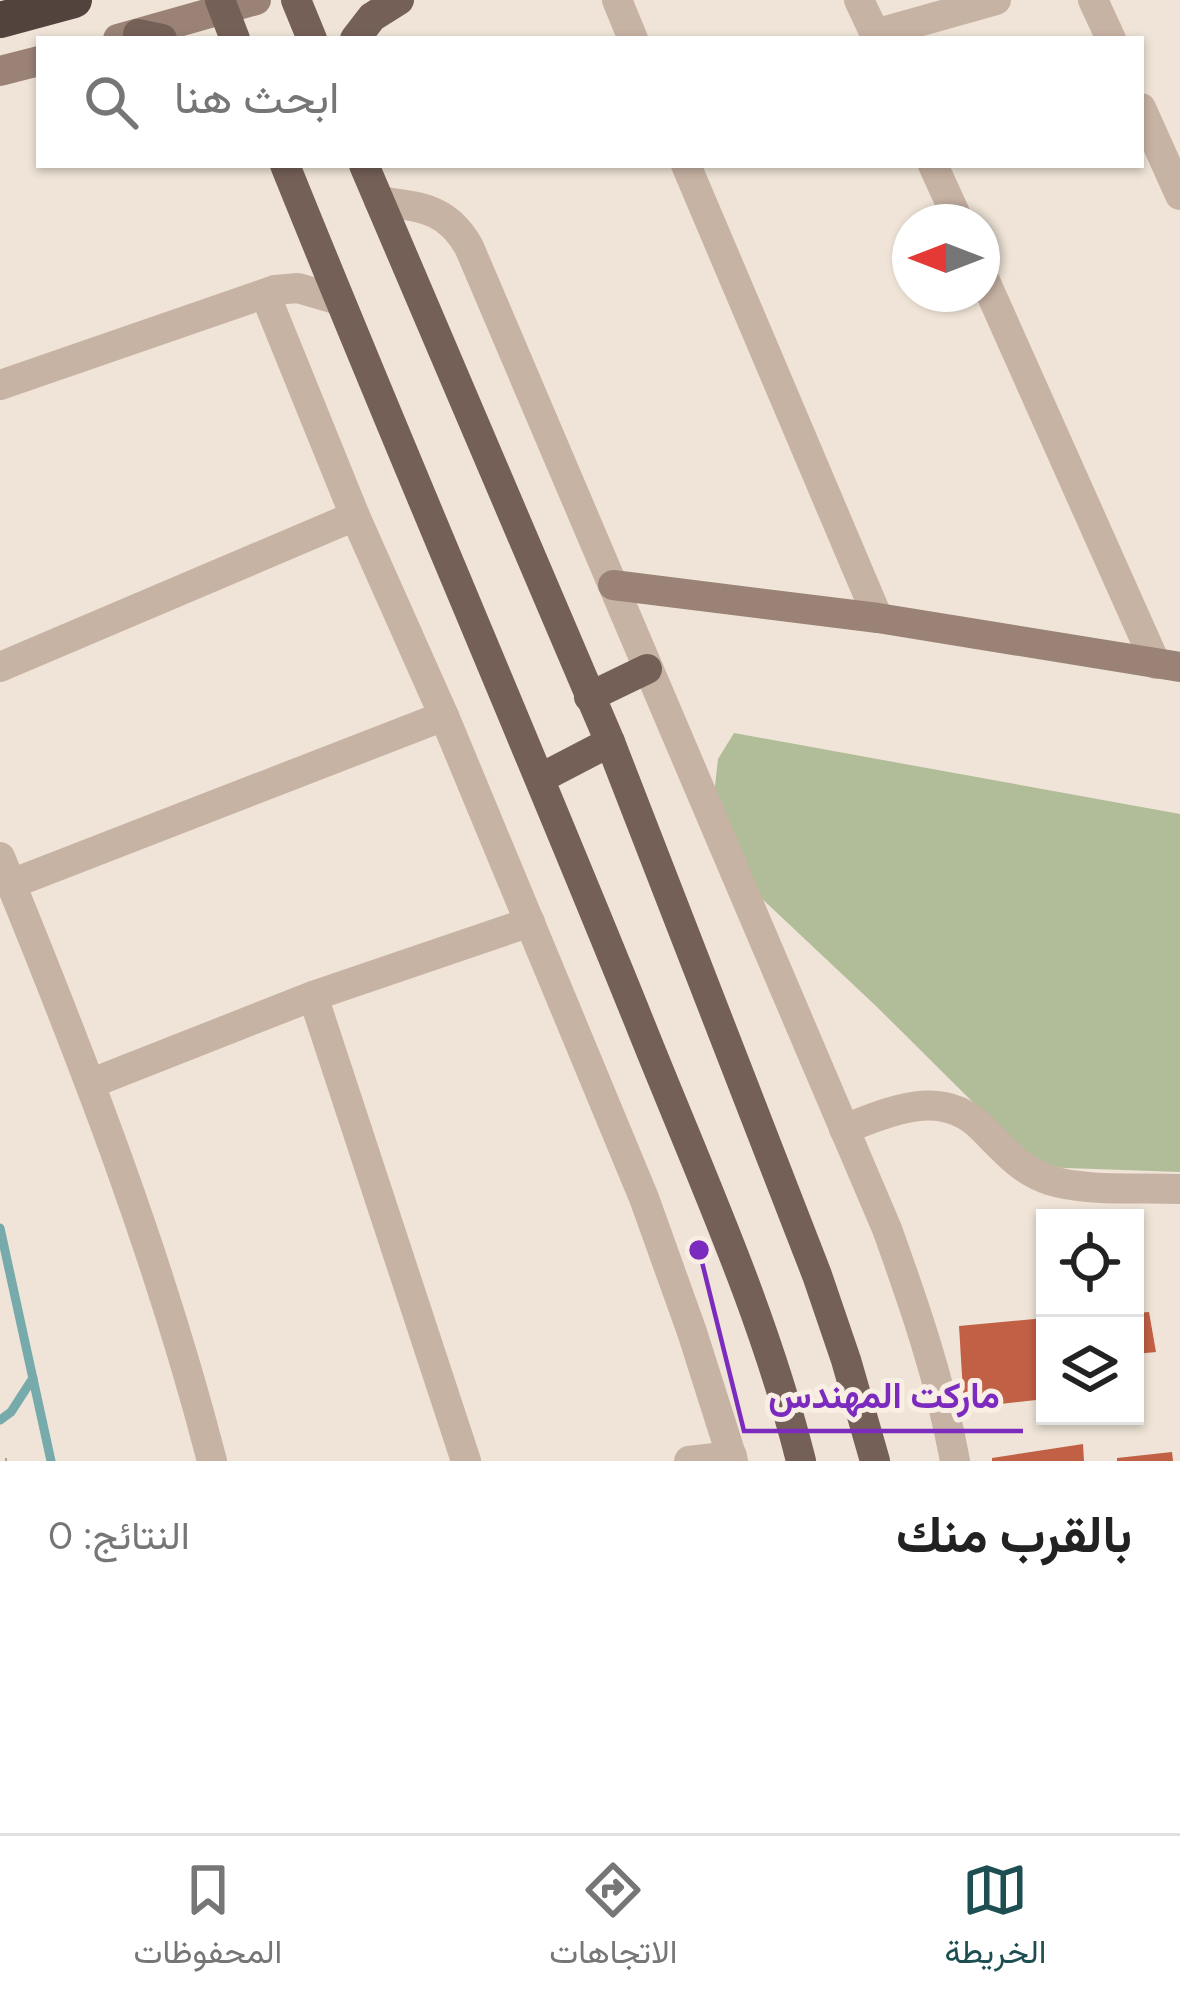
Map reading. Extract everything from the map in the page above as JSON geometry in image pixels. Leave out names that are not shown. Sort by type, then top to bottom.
[{"type":"highway","points":[[0,20],[74,0]]},
{"type":"main road","points":[[296,0],[311,36]]},
{"type":"main road","points":[[358,36],[372,17],[399,0]]},
{"type":"main road","points":[[286,168],[541,778],[757,1317],[801,1461]]},
{"type":"main road","points":[[365,168],[610,742],[817,1275],[875,1461]]},
{"type":"main road","points":[[589,697],[647,669]]},
{"type":"main road","points":[[541,778],[610,742]]},
{"type":"street","points":[[144,36],[226,16],[256,0]]},
{"type":"street","points":[[616,0],[632,36]]},
{"type":"street","points":[[859,0],[876,36]]},
{"type":"street","points":[[879,36],[996,0]]},
{"type":"street","points":[[1093,0],[1110,36]]},
{"type":"street","points":[[0,71],[36,62]]},
{"type":"street","points":[[1144,115],[1180,196]]},
{"type":"street","points":[[687,168],[878,618]]},
{"type":"street","points":[[934,168],[951,204]]},
{"type":"street","points":[[379,201],[434,211],[460,232],[886,1229],[925,1334],[956,1461]]},
{"type":"street","points":[[0,385],[266,293],[298,287],[339,300]]},
{"type":"street","points":[[266,293],[355,516],[444,716],[644,1198],[733,1459],[689,1461]]},
{"type":"street","points":[[1000,312],[1168,666]]},
{"type":"street","points":[[0,668],[355,516]]},
{"type":"street","points":[[613,585],[878,618],[1168,666]]},
{"type":"street","points":[[212,1461],[190,1378],[92,1083],[6,870],[444,716]]},
{"type":"street","points":[[92,1083],[313,996],[530,922]]},
{"type":"street","points":[[313,996],[466,1461]]},
{"type":"street","points":[[844,1129],[913,1105],[943,1106],[971,1118],[1019,1165],[1051,1180],[1180,1189]]},
{"type":"green space","points":[[734,733],[1180,814],[1180,1172],[1038,1167],[758,895],[713,804],[718,759]]},
{"type":"building","points":[[1144,1312],[1149,1312],[1156,1352],[1144,1353]]},
{"type":"building","points":[[1036,1319],[1036,1400],[964,1408],[959,1326]]},
{"type":"building","points":[[1083,1444],[1084,1461],[992,1461],[992,1458]]},
{"type":"building","points":[[1172,1452],[1173,1461],[1117,1461],[1117,1458]]},
{"type":"waterway","points":[[0,1228],[51,1461]]},
{"type":"waterway","points":[[0,1420],[11,1412],[33,1378]]},
{"type":"place","name":"ماركت المهندس","points":[[699,1250]]}]
